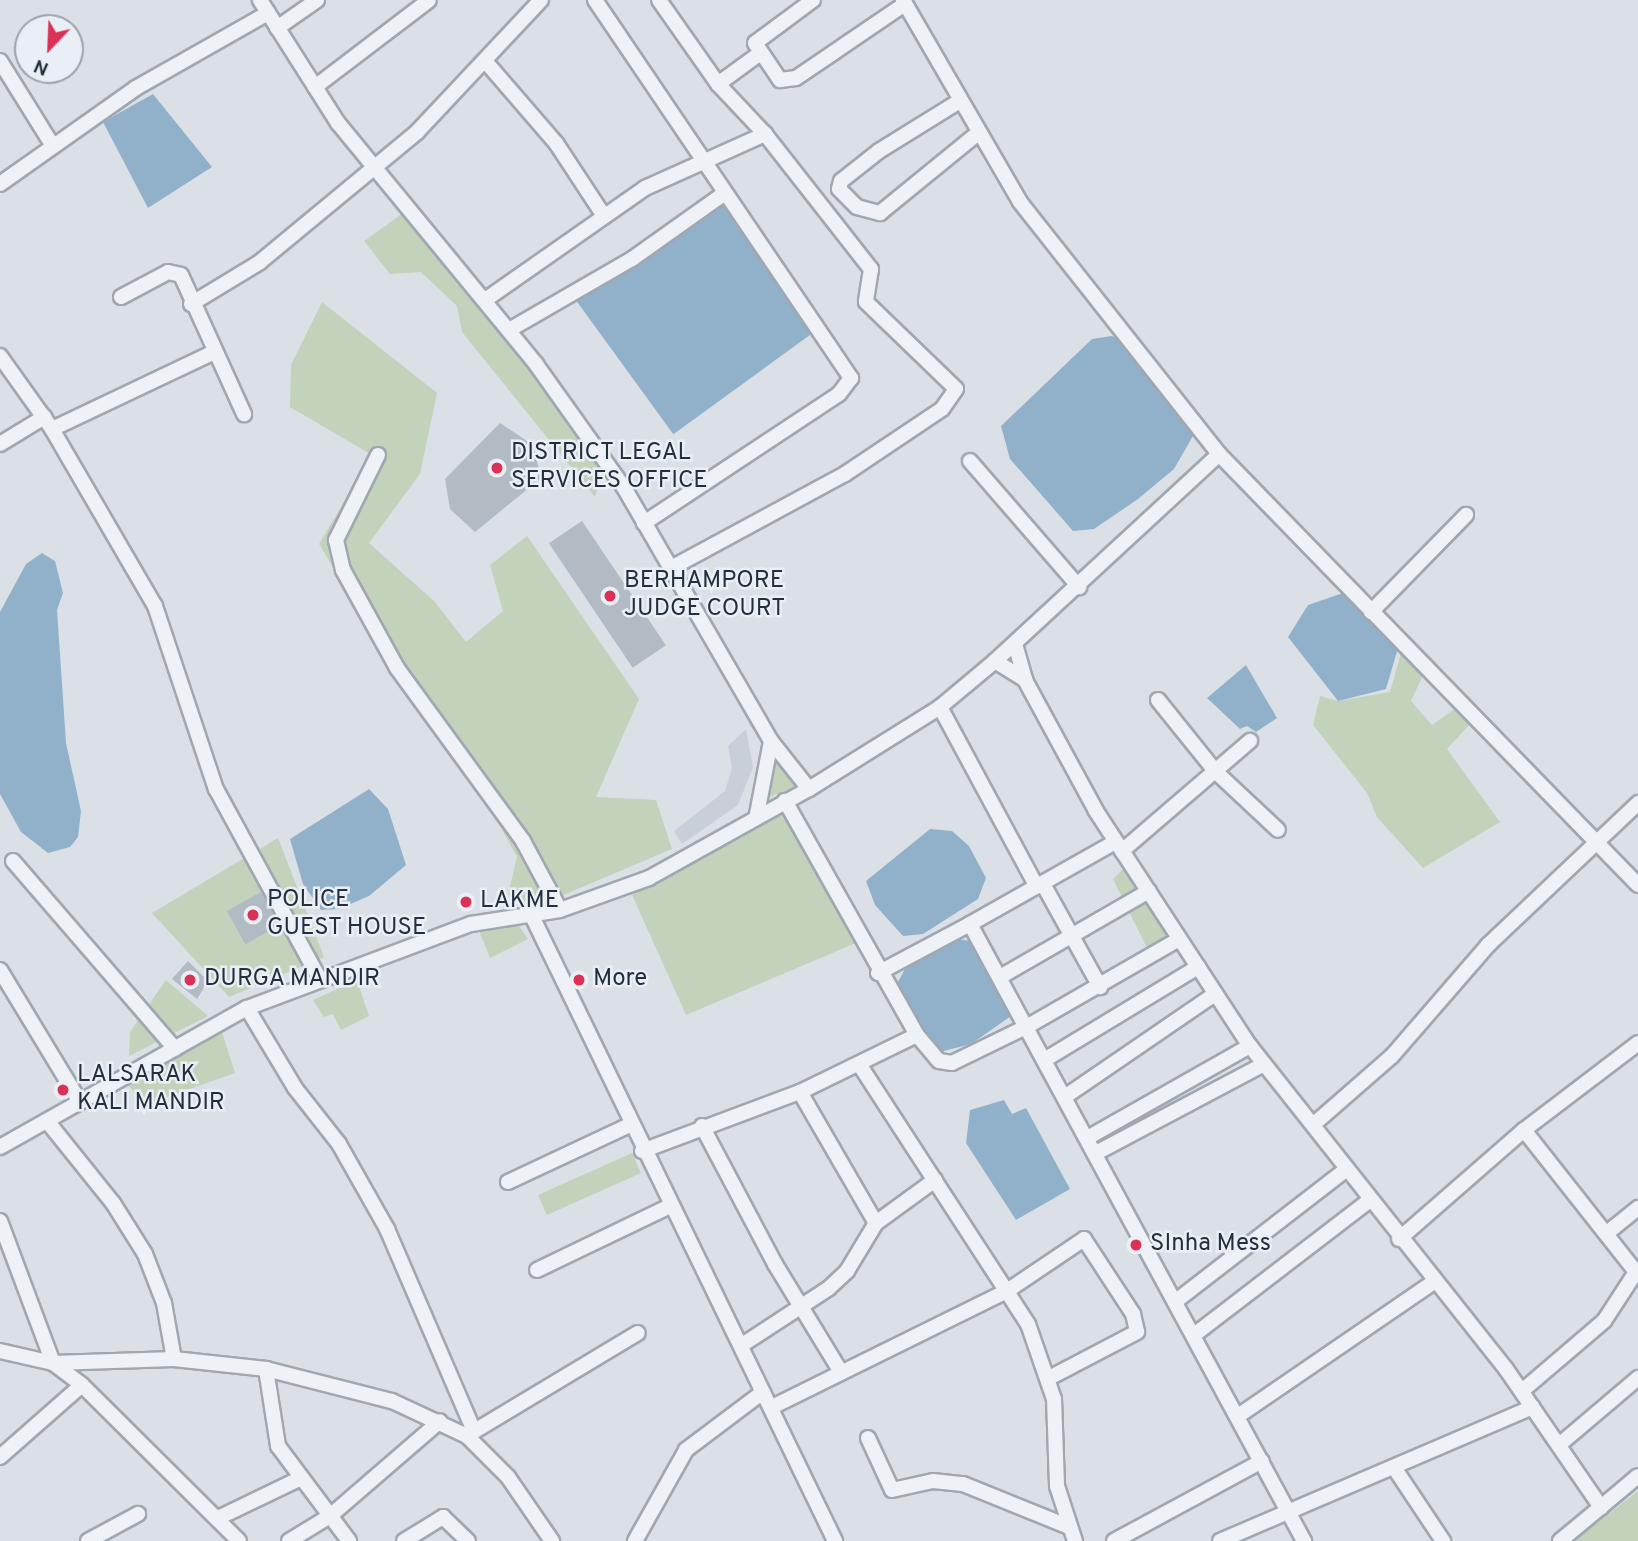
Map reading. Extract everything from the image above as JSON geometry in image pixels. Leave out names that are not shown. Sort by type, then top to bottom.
[{"type":"street","points":[[260,0],[315,87],[375,167],[509,330],[644,523],[771,741],[809,789]]},
{"type":"street","points":[[277,28],[317,0]]},
{"type":"street","points":[[315,87],[429,0]]},
{"type":"street","points":[[191,304],[260,262],[375,167],[486,62],[541,0]]},
{"type":"street","points":[[595,0],[703,162],[841,355],[852,380],[644,523]]},
{"type":"street","points":[[659,0],[718,83],[765,134],[871,269],[866,302],[956,391],[942,409],[845,474],[671,568]]},
{"type":"street","points":[[813,0],[756,40],[759,54],[777,78],[789,81],[904,2],[958,102],[1075,276],[1219,454],[1638,885]]},
{"type":"street","points":[[0,184],[136,88],[268,13]]},
{"type":"street","points":[[718,83],[759,54]]},
{"type":"street","points":[[0,61],[53,146]]},
{"type":"street","points":[[486,62],[556,143],[602,213]]},
{"type":"street","points":[[958,102],[879,151],[841,181],[839,189],[858,207],[880,213],[978,133]]},
{"type":"street","points":[[485,300],[602,213],[765,134]]},
{"type":"street","points":[[509,330],[632,258],[725,193]]},
{"type":"street","points":[[121,297],[173,271],[181,275],[212,353],[244,414]]},
{"type":"street","points":[[0,444],[212,353]]},
{"type":"street","points":[[0,356],[48,423],[155,606],[216,789],[320,981]]},
{"type":"street","points":[[0,1147],[247,1008],[471,924],[560,910],[649,878],[757,814],[809,789],[940,707],[1079,587],[1219,454]]},
{"type":"street","points":[[378,455],[336,540],[343,570],[397,668],[523,841],[560,910]]},
{"type":"street","points":[[970,461],[1079,587]]},
{"type":"street","points":[[1371,612],[1466,515]]},
{"type":"street","points":[[1015,644],[1025,680],[1119,846],[1250,1046],[1314,1124],[1399,1239],[1522,1391],[1601,1507]]},
{"type":"street","points":[[995,661],[1025,680]]},
{"type":"street","points":[[1158,700],[1215,771],[1278,830]]},
{"type":"street","points":[[940,707],[1100,987]]},
{"type":"street","points":[[757,814],[771,741]]},
{"type":"street","points":[[878,973],[1119,846],[1250,741]]},
{"type":"street","points":[[785,801],[878,973],[917,1035],[944,1064],[1028,1026],[1180,939]]},
{"type":"street","points":[[1314,1124],[1392,1056],[1488,945],[1638,803]]},
{"type":"street","points":[[13,861],[174,1049]]},
{"type":"street","points":[[1000,977],[1149,891]]},
{"type":"street","points":[[531,914],[632,1124],[668,1207],[742,1345],[835,1541]]},
{"type":"street","points":[[970,924],[1089,1137],[1304,1541]]},
{"type":"street","points":[[1046,1059],[1198,967]]},
{"type":"street","points":[[0,970],[80,1102]]},
{"type":"street","points":[[1066,1096],[1215,994]]},
{"type":"street","points":[[247,1008],[295,1088],[339,1144],[387,1229],[470,1433],[508,1477],[552,1541]]},
{"type":"street","points":[[642,1151],[702,1126],[800,1093],[861,1067],[917,1035]]},
{"type":"street","points":[[1399,1239],[1524,1130],[1638,1042]]},
{"type":"street","points":[[1089,1137],[1250,1046]]},
{"type":"street","points":[[1097,1153],[1264,1064]]},
{"type":"street","points":[[861,1067],[1028,1324],[1049,1378],[1057,1486],[1067,1526],[1075,1541]]},
{"type":"street","points":[[800,1093],[876,1223]]},
{"type":"street","points":[[47,1121],[113,1203],[145,1254],[164,1303],[174,1359]]},
{"type":"street","points":[[508,1182],[632,1124]]},
{"type":"street","points":[[702,1126],[801,1307],[841,1372]]},
{"type":"street","points":[[1522,1391],[1604,1321],[1634,1276],[1633,1265],[1524,1130]]},
{"type":"street","points":[[1176,1301],[1347,1169]]},
{"type":"street","points":[[742,1345],[843,1276],[876,1223],[935,1180]]},
{"type":"street","points":[[1194,1335],[1370,1200]]},
{"type":"street","points":[[537,1270],[668,1207]]},
{"type":"street","points":[[1607,1233],[1638,1208]]},
{"type":"street","points":[[0,1221],[53,1363],[82,1385],[239,1541]]},
{"type":"street","points":[[772,1407],[1007,1291],[1084,1239],[1133,1314],[1138,1327],[1134,1336],[1049,1378]]},
{"type":"street","points":[[1238,1416],[1434,1282]]},
{"type":"street","points":[[470,1433],[638,1333]]},
{"type":"street","points":[[0,1351],[53,1363],[174,1359],[266,1369],[392,1401],[470,1433]]},
{"type":"street","points":[[266,1369],[278,1446],[349,1541]]},
{"type":"street","points":[[1559,1444],[1638,1378]]},
{"type":"street","points":[[0,1457],[82,1385]]},
{"type":"street","points":[[635,1541],[686,1450],[763,1392]]},
{"type":"street","points":[[1220,1541],[1395,1469],[1533,1407]]},
{"type":"street","points":[[289,1541],[330,1516],[440,1421]]},
{"type":"street","points":[[868,1438],[892,1490],[933,1481],[963,1484],[1067,1526]]},
{"type":"street","points":[[1114,1541],[1262,1461]]},
{"type":"street","points":[[1395,1469],[1443,1541]]},
{"type":"street","points":[[1560,1541],[1638,1476]]},
{"type":"street","points":[[218,1518],[301,1478]]},
{"type":"street","points":[[88,1541],[138,1514]]},
{"type":"street","points":[[404,1541],[447,1517],[468,1541]]},
{"type":"shaded area","points":[[746,729],[753,767],[738,805],[682,844],[674,831],[725,791],[732,768],[728,746]]},
{"type":"green space","points":[[406,211],[531,367],[602,472],[595,497],[462,332],[457,306],[421,272],[390,274],[364,241]]},
{"type":"green space","points":[[322,302],[437,393],[420,474],[369,543],[434,601],[466,642],[503,611],[490,565],[527,536],[639,699],[596,797],[656,800],[672,849],[535,907],[508,895],[517,857],[471,773],[408,691],[319,544],[372,455],[290,407],[291,365]]},
{"type":"green space","points":[[1401,653],[1423,675],[1411,701],[1432,725],[1456,708],[1471,723],[1447,749],[1500,822],[1423,868],[1377,817],[1367,793],[1313,725],[1320,696],[1338,701],[1390,692]]},
{"type":"green space","points":[[773,748],[802,784],[757,802]]},
{"type":"green space","points":[[785,811],[856,943],[686,1015],[632,895],[743,826]]},
{"type":"green space","points":[[278,838],[324,957],[229,997],[152,913]]},
{"type":"green space","points":[[1124,868],[1172,936],[1147,948],[1113,879]]},
{"type":"green space","points":[[512,915],[528,939],[490,958],[478,928]]},
{"type":"green space","points":[[166,980],[208,1016],[129,1056],[130,1032]]},
{"type":"green space","points":[[357,980],[369,1016],[341,1030],[333,1014],[324,1017],[313,1000]]},
{"type":"green space","points":[[221,1029],[235,1073],[145,1105],[128,1085]]},
{"type":"green space","points":[[632,1153],[641,1173],[547,1215],[538,1195]]},
{"type":"green space","points":[[1638,1491],[1638,1541],[1573,1541]]},
{"type":"water","points":[[153,94],[212,167],[148,208],[103,122]]},
{"type":"water","points":[[723,193],[821,327],[673,434],[576,300]]},
{"type":"water","points":[[1112,336],[1129,344],[1182,406],[1193,436],[1174,469],[1138,499],[1094,529],[1073,531],[1010,459],[1001,426],[1092,339]]},
{"type":"water","points":[[42,553],[55,561],[63,593],[57,610],[66,743],[81,811],[78,837],[70,847],[48,853],[21,832],[0,794],[0,612],[26,564]]},
{"type":"water","points":[[1343,593],[1398,648],[1386,689],[1338,701],[1288,637],[1308,605]]},
{"type":"water","points":[[1246,665],[1277,718],[1256,732],[1247,726],[1240,729],[1207,698]]},
{"type":"water","points":[[369,789],[388,809],[406,865],[369,896],[339,909],[321,910],[303,884],[290,839]]},
{"type":"water","points":[[930,829],[952,831],[969,846],[986,878],[978,899],[923,934],[903,936],[875,905],[866,881]]},
{"type":"water","points":[[957,939],[980,942],[1014,1014],[971,1044],[932,1054],[896,997],[898,982],[907,965],[933,945]]},
{"type":"water","points":[[1004,1100],[1012,1114],[1026,1108],[1070,1189],[1016,1220],[966,1143],[970,1110]]},
{"type":"building","name":"DISTRICT LEGAL SERVICES OFFICE","points":[[500,423],[533,445],[541,478],[475,532],[450,509],[445,479]]},
{"type":"building","name":"BERHAMPORE JUDGE COURT","points":[[582,521],[666,645],[633,668],[549,543]]},
{"type":"building","name":"POLICE GUEST HOUSE","points":[[261,892],[279,925],[245,944],[227,911]]},
{"type":"building","name":"DURGA MANDIR","points":[[188,961],[208,981],[197,999],[172,979]]},
{"type":"place","name":"DISTRICT LEGAL SERVICES OFFICE","points":[[497,468]]},
{"type":"place","name":"BERHAMPORE JUDGE COURT","points":[[610,596]]},
{"type":"place","name":"LAKME","points":[[466,902]]},
{"type":"place","name":"POLICE GUEST HOUSE","points":[[253,915]]},
{"type":"place","name":"DURGA MANDIR","points":[[190,980]]},
{"type":"place","name":"More","points":[[579,980]]},
{"type":"place","name":"LALSARAK KALI MANDIR","points":[[63,1090]]},
{"type":"place","name":"SInha Mess","points":[[1136,1245]]}]
